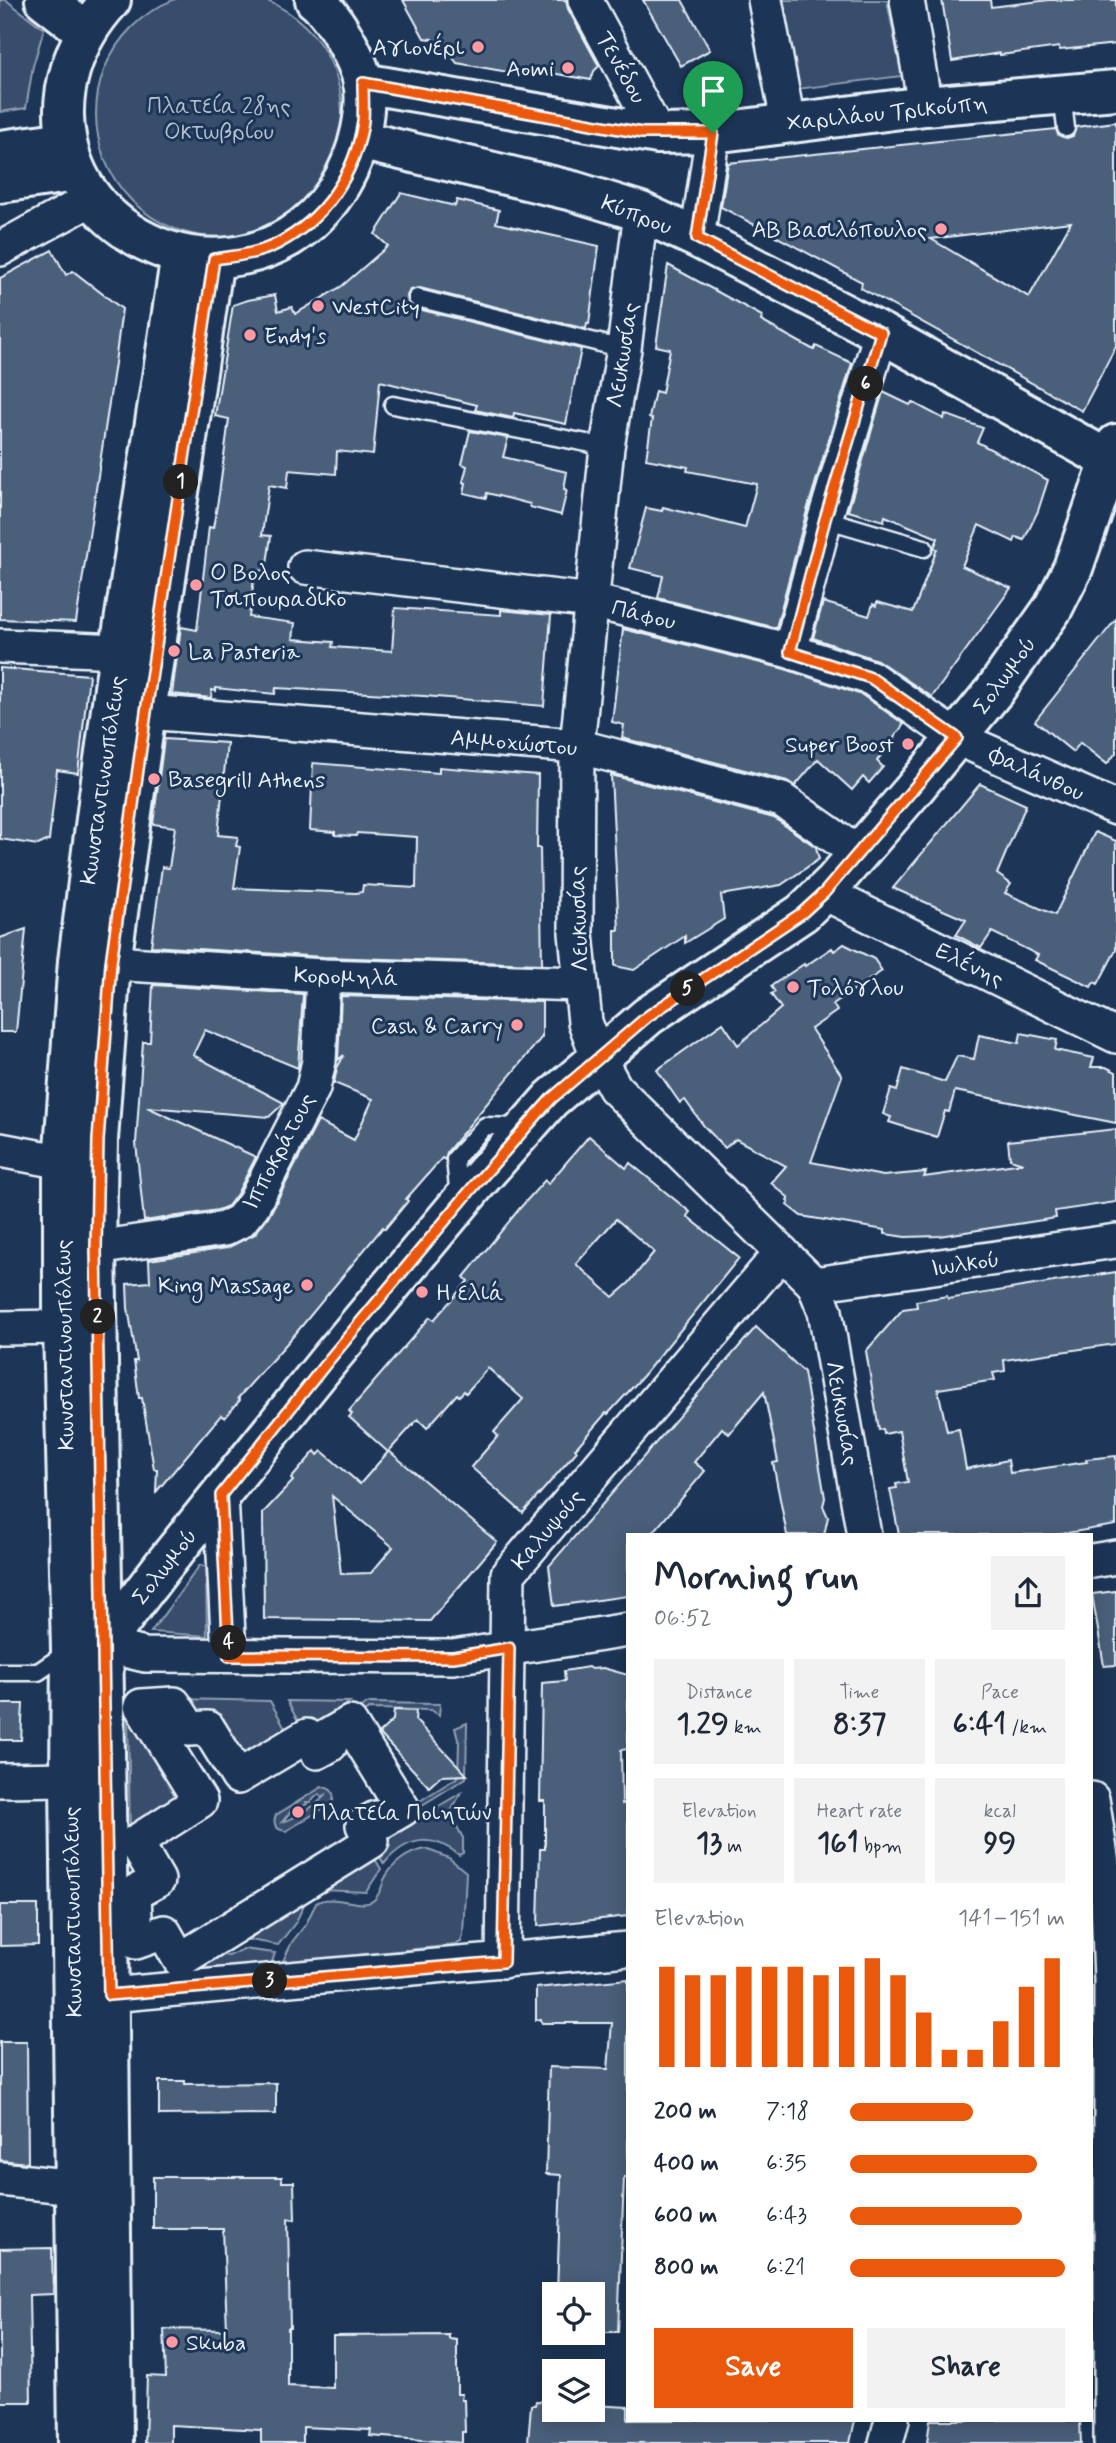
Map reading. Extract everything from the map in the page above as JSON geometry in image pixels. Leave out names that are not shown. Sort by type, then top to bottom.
[{"type":"main road","points":[[45,0],[85,31]]},
{"type":"main road","points":[[111,0],[85,31],[68,73],[64,108],[79,170],[116,223],[144,242],[198,257],[243,256],[275,245],[303,228],[327,205],[345,177],[359,140],[363,119],[363,83],[322,2]]},
{"type":"main road","points":[[363,83],[658,134]]},
{"type":"main road","name":"Χαριλάου Τρικούπη","points":[[658,134],[713,133],[925,106],[1064,111],[1116,90]]},
{"type":"main road","name":"Κύπρου","points":[[359,140],[573,191],[641,212],[697,238],[1114,456]]},
{"type":"main road","points":[[0,150],[79,170]]},
{"type":"main road","points":[[0,183],[79,170]]},
{"type":"main road","name":"Κωνσταντινουπόλεως","points":[[113,2443],[109,1995],[63,1327],[63,1162],[78,961],[121,651],[198,257]]},
{"type":"main road","name":"Κωνσταντινουπόλεως","points":[[78,2443],[70,1779],[87,1647],[98,1140],[111,963],[146,712],[198,257]]},
{"type":"main road","name":"Σολωμού","points":[[87,1647],[169,1557],[328,1361],[551,1099],[648,1016],[802,913],[859,854],[995,690],[1053,608],[1073,568],[1114,456]]},
{"type":"street","name":"Τενέδου","points":[[585,0],[658,134]]},
{"type":"street","points":[[765,0],[788,122]]},
{"type":"street","points":[[907,0],[925,106]]},
{"type":"street","points":[[697,238],[713,133]]},
{"type":"street","points":[[0,248],[79,170]]},
{"type":"street","name":"Λευκωσίας","points":[[641,212],[624,349],[607,447],[577,746],[576,933],[585,1022],[598,1057],[615,1088],[814,1284],[825,1311],[864,1533]]},
{"type":"street","points":[[790,652],[825,519],[881,333]]},
{"type":"street","name":"Πάφου","points":[[305,567],[592,601],[790,652],[871,678],[957,738]]},
{"type":"street","points":[[0,646],[121,651]]},
{"type":"street","name":"Αμμοχώστου","points":[[146,712],[577,746],[782,800],[859,854]]},
{"type":"street","name":"Φαλάνθου","points":[[957,738],[1116,808]]},
{"type":"street","name":"Ελένης","points":[[824,893],[1116,1036]]},
{"type":"street","name":"Κορομηλά","points":[[111,963],[323,976],[581,984]]},
{"type":"street","name":"Ιπποκράτους","points":[[96,1248],[224,1229],[240,1222],[253,1205],[313,1088],[318,1061],[323,976]]},
{"type":"street","points":[[0,1150],[63,1162]]},
{"type":"street","name":"Ιωλκού","points":[[814,1284],[1116,1241]]},
{"type":"street","name":"Καλυψούς","points":[[503,1962],[508,1574],[782,1252]]},
{"type":"street","points":[[0,1328],[63,1327]]},
{"type":"street","name":"Σολωμού","points":[[221,1495],[229,1656]]},
{"type":"street","points":[[1093,1561],[1116,1558]]},
{"type":"street","points":[[87,1647],[145,1655],[453,1657],[626,1630]]},
{"type":"street","points":[[174,1704],[190,1729],[208,1728],[238,1777],[307,1736],[317,1752],[330,1745],[326,1737],[350,1723],[402,1808],[379,1823],[376,1818],[363,1825],[372,1841],[180,1960],[163,1932],[136,1941],[134,1893],[158,1880],[136,1842],[200,1801],[141,1706],[174,1704]]},
{"type":"street","points":[[0,1780],[70,1779]]},
{"type":"street","points":[[1093,1808],[1105,1901],[1114,2043],[1101,2159],[1111,2443]]},
{"type":"street","points":[[109,1995],[626,1949]]},
{"type":"street","points":[[0,2179],[75,2187]]},
{"type":"street","points":[[886,2443],[891,2422]]},
{"type":"lane","points":[[417,298],[624,349]]},
{"type":"lane","points":[[393,405],[607,447]]},
{"type":"lane","points":[[825,519],[924,548]]},
{"type":"lane","points":[[0,1672],[38,1672],[87,1647]]},
{"type":"green space","name":"Πλατεία 28ης Οκτωβρίου","points":[[178,-1],[260,-1],[287,12],[306,27],[327,56],[336,78],[341,102],[341,126],[336,150],[327,172],[306,201],[287,216],[266,227],[219,237],[172,227],[151,216],[132,201],[117,182],[106,161],[96,114],[102,78],[111,56],[124,36],[151,12]]},
{"type":"green space","points":[[0,0],[6,0],[44,29],[33,66],[26,108],[0,112]]},
{"type":"green space","points":[[781,0],[887,0],[902,76],[797,89]]},
{"type":"green space","points":[[200,1565],[206,1567],[207,1636],[151,1632]]},
{"type":"green space","points":[[175,1699],[270,1701],[292,1740],[248,1766],[216,1712],[183,1712]]},
{"type":"green space","points":[[287,1701],[350,1702],[304,1732]]},
{"type":"green space","points":[[369,1703],[440,1704],[439,1715],[431,1710],[369,1709],[311,1738]]},
{"type":"green space","points":[[128,1715],[187,1806],[130,1841]]},
{"type":"green space","points":[[467,1723],[466,1778],[372,1836],[458,1777],[459,1742],[455,1728]]},
{"type":"green space","points":[[322,1787],[333,1794],[332,1803],[286,1831],[276,1826],[276,1815]],"holes":[[[319,1794],[321,1797],[325,1795],[306,1810],[282,1822],[291,1811],[307,1804],[306,1802]]]},
{"type":"green space","points":[[461,1793],[450,1813],[463,1838],[463,1853],[459,1855],[439,1843],[420,1841],[401,1848],[384,1864],[373,1845]]},
{"type":"green space","points":[[369,1849],[381,1869],[366,1892],[322,1890],[307,1898],[296,1922],[278,1945],[244,1939]]},
{"type":"green space","points":[[426,1849],[449,1858],[466,1872],[461,1942],[455,1945],[282,1963],[316,1903],[331,1899],[369,1903],[377,1896],[387,1874],[396,1864],[413,1853]]},
{"type":"green space","points":[[243,1949],[275,1953],[271,1965],[182,1972],[215,1954],[229,1956]]},
{"type":"building","points":[[403,0],[566,0],[568,9],[599,66],[591,80],[529,69],[520,74],[457,63],[450,54],[436,47],[432,39],[424,38]]},
{"type":"building","points":[[643,0],[682,0],[710,50],[681,66]]},
{"type":"building","points":[[942,0],[990,0],[991,7],[1049,0],[1116,0],[1116,44],[1000,53],[952,61]]},
{"type":"building","points":[[1116,122],[1116,346],[1082,411],[861,288],[862,282],[721,207],[728,163],[1056,129],[1058,135],[1067,138],[1073,136],[1076,127]],"holes":[[[1071,222],[1029,297],[931,239]]]},
{"type":"building","points":[[401,193],[455,206],[457,200],[499,210],[496,223],[599,246],[589,324],[587,323],[586,329],[420,288],[410,290],[407,296],[409,305],[414,308],[581,349],[566,424],[514,413],[513,418],[475,410],[477,405],[380,381],[373,455],[337,451],[336,474],[289,470],[287,488],[269,485],[262,535],[271,536],[266,571],[255,570],[249,617],[295,623],[293,639],[333,642],[332,647],[392,651],[395,608],[501,615],[501,610],[551,615],[544,706],[276,688],[275,694],[216,688],[216,691],[212,690],[211,698],[172,694],[181,627],[197,630],[209,527],[213,528],[219,494],[229,419],[215,416],[233,305],[275,295],[278,311],[292,307],[295,314],[342,286],[388,246],[375,234]]},
{"type":"building","points":[[52,250],[66,275],[73,271],[122,309],[76,622],[0,619],[0,278]]},
{"type":"building","points":[[668,265],[762,316],[761,321],[814,350],[816,346],[852,363],[806,514],[776,628],[658,598],[663,576],[630,568],[646,508],[662,511],[663,507],[745,528],[757,484],[687,471],[688,467],[646,459],[652,419],[649,418],[655,391],[662,393],[670,349],[656,346]]},
{"type":"building","points":[[883,392],[910,405],[912,402],[944,419],[945,414],[983,428],[977,442],[1048,480],[1038,511],[1024,540],[1016,537],[1014,542],[979,525],[962,566],[1011,588],[932,697],[877,660],[813,638],[823,602],[869,616],[873,604],[876,606],[877,602],[913,612],[937,549],[934,548],[938,538],[885,516],[884,521],[848,511]]},
{"type":"building","points":[[470,431],[508,438],[503,457],[567,472],[564,489],[567,490],[561,515],[487,493],[486,498],[464,493],[466,483],[463,482],[467,466],[462,464]]},
{"type":"building","points":[[1116,619],[1116,753],[1107,764],[1080,743],[1073,752],[1035,721]]},
{"type":"building","points":[[623,629],[785,669],[862,695],[904,724],[877,761],[883,767],[869,783],[863,777],[852,790],[818,759],[795,786],[787,781],[622,738],[624,725],[612,722]]},
{"type":"building","points":[[0,668],[89,675],[78,773],[57,770],[49,840],[38,845],[0,839]]},
{"type":"building","points":[[164,739],[227,743],[218,835],[238,837],[236,846],[240,847],[234,888],[356,893],[362,892],[363,885],[416,888],[417,837],[357,833],[356,836],[335,835],[335,832],[310,830],[313,763],[439,773],[439,767],[538,775],[537,848],[540,848],[542,964],[324,957],[151,946],[162,867],[169,868],[175,827],[153,824]]},
{"type":"building","points":[[611,775],[774,818],[816,847],[819,859],[781,885],[721,895],[724,919],[685,943],[685,936],[634,970],[615,966],[615,930],[619,930]]},
{"type":"building","points":[[980,784],[1026,805],[997,874],[1011,884],[1005,893],[1055,915],[1095,832],[1116,841],[1116,950],[1098,984],[1094,982],[1091,987],[1035,960],[1038,955],[992,932],[981,948],[956,935],[966,920],[893,888]]},
{"type":"building","points":[[26,929],[16,1032],[0,1032],[0,938]]},
{"type":"building","points":[[844,944],[874,959],[882,971],[833,1004],[837,1011],[811,1029],[842,1076],[811,1162],[883,1176],[926,1172],[924,1177],[1023,1163],[1010,1159],[1008,1141],[1116,1129],[1116,1202],[1055,1211],[1056,1218],[939,1236],[905,1237],[885,1234],[885,1230],[801,1216],[787,1205],[789,1198],[771,1183],[786,1166],[736,1139],[725,1148],[685,1100],[680,1103],[657,1070],[723,1023],[738,1045],[781,1008],[771,994],[775,992],[771,986],[804,964],[805,966],[832,948],[834,951]]},
{"type":"building","points":[[153,985],[303,994],[298,1068],[205,1030],[193,1055],[284,1103],[269,1117],[147,1107],[256,1157],[228,1206],[218,1210],[144,1221],[136,1143],[143,1042],[150,1042]]},
{"type":"building","points":[[341,996],[542,1002],[542,1037],[447,1152],[445,1160],[442,1158],[406,1199],[408,1201],[385,1229],[383,1227],[296,1333],[238,1398],[240,1400],[225,1418],[221,1415],[156,1492],[157,1469],[154,1469],[142,1398],[139,1398],[127,1284],[150,1282],[149,1260],[227,1248],[255,1234],[270,1214],[318,1121],[354,1140],[373,1099],[334,1083],[337,1068],[344,1055],[338,1060]]},
{"type":"building","points":[[1021,1033],[1057,1040],[1055,1050],[1094,1058],[1091,1067],[1106,1067],[1116,1072],[1116,1123],[955,1091],[937,1137],[889,1122],[891,1117],[883,1114],[891,1089],[897,1091],[903,1069],[945,1082],[957,1056],[974,1059],[979,1035],[1019,1043]]},
{"type":"building","points":[[589,1136],[626,1168],[630,1163],[690,1212],[687,1216],[739,1258],[643,1376],[608,1414],[606,1413],[523,1513],[471,1467],[498,1436],[494,1432],[523,1399],[488,1368],[466,1393],[464,1391],[459,1396],[457,1394],[427,1428],[418,1419],[389,1451],[497,1542],[430,1621],[264,1619],[263,1513],[293,1481],[291,1479],[315,1451],[318,1455],[322,1451],[360,1484],[388,1452],[349,1417],[352,1414],[349,1411],[430,1317],[434,1320],[468,1281],[464,1277],[520,1208],[545,1180],[548,1184]],"holes":[[[616,1219],[654,1252],[629,1283],[613,1297],[576,1264]],[[332,1496],[393,1547],[371,1573],[341,1574]]]},
{"type":"building","points":[[1116,1272],[1116,1344],[1004,1360],[1005,1371],[993,1373],[995,1380],[938,1389],[947,1431],[959,1429],[966,1469],[1008,1460],[1010,1473],[1116,1456],[1116,1525],[1067,1533],[899,1533],[890,1489],[897,1488],[896,1484],[908,1482],[899,1431],[884,1434],[883,1429],[879,1430],[866,1351],[903,1309],[917,1307],[916,1301],[947,1296],[948,1299]]},
{"type":"building","points":[[756,1327],[804,1372],[825,1498],[823,1506],[828,1517],[824,1533],[787,1533],[773,1463],[778,1462],[764,1392],[729,1434],[722,1428],[694,1462],[705,1471],[653,1533],[626,1533],[626,1596],[554,1606],[549,1566]]},
{"type":"building","points":[[1116,1591],[1116,1665],[1104,1666],[1093,1594]]},
{"type":"building","points":[[588,1667],[626,1674],[626,1749],[621,1750],[622,1804],[626,1803],[626,1916],[538,1926],[540,1849],[545,1849],[545,1801],[540,1801],[542,1683],[565,1681],[564,1671]]},
{"type":"building","points":[[0,1704],[23,1704],[21,1740],[0,1740]]},
{"type":"building","points":[[394,1710],[416,1711],[415,1720],[467,1775],[441,1776],[429,1787],[379,1733],[393,1720]]},
{"type":"building","points":[[0,1905],[38,1905],[38,1945],[0,1946]]},
{"type":"building","points":[[626,1979],[626,2177],[618,2332],[605,2332],[605,2282],[557,2282],[561,2175],[546,2174],[549,2067],[608,2069],[612,2023],[542,2023],[541,2019],[536,2020],[536,1988]]},
{"type":"building","points":[[0,2042],[27,2042],[28,2163],[0,2160]]},
{"type":"building","points":[[159,2081],[185,2081],[185,2084],[276,2083],[276,2114],[159,2115]]},
{"type":"building","points":[[153,2177],[282,2177],[282,2182],[294,2182],[295,2220],[288,2219],[288,2386],[333,2388],[333,2336],[449,2335],[449,2339],[457,2340],[457,2394],[462,2394],[461,2400],[464,2400],[465,2432],[462,2432],[462,2443],[370,2436],[371,2430],[303,2427],[303,2443],[261,2443],[261,2430],[171,2425],[171,2443],[145,2443],[147,2376],[166,2377],[164,2329],[227,2330],[223,2229],[153,2229]]},
{"type":"building","points":[[52,2248],[53,2294],[29,2295],[31,2402],[0,2402],[0,2249]]},
{"type":"building","points":[[536,2401],[542,2401],[542,2422],[605,2422],[605,2406],[626,2407],[626,2422],[855,2422],[850,2443],[528,2443],[531,2405],[535,2405]]},
{"type":"building","points":[[930,2422],[1080,2422],[1081,2443],[927,2443]]},
{"type":"place","name":"Αγιονέρι","points":[[478,47]]},
{"type":"place","name":"Aomi","points":[[568,68]]},
{"type":"place","name":"ΑΒ Βασιλόπουλος","points":[[941,229]]},
{"type":"place","name":"WestCity","points":[[318,306]]},
{"type":"place","name":"Endy's","points":[[250,335]]},
{"type":"place","name":"Ο Βολος Τσιπουραδικο","points":[[196,585]]},
{"type":"place","name":"La Pasteria","points":[[174,651]]},
{"type":"place","name":"Super Boost","points":[[908,744]]},
{"type":"place","name":"Basegrill Athens","points":[[154,779]]},
{"type":"place","name":"Τολόγλου","points":[[793,987]]},
{"type":"place","name":"Cash & Carry","points":[[517,1025]]},
{"type":"place","name":"King Massage","points":[[307,1285]]},
{"type":"place","name":"Η ελιά","points":[[422,1292]]},
{"type":"place","name":"Πλατεία Ποιητών","points":[[298,1812]]},
{"type":"place","name":"Skuba","points":[[172,2342]]},
{"type":"route","points":[[363,83],[642,133],[713,133],[697,238],[881,333],[825,519],[790,652],[871,678],[957,738],[859,854],[802,913],[648,1016],[551,1099],[474,1186],[328,1361],[221,1495],[229,1656],[453,1657],[509,1648],[503,1962],[109,1995],[96,1248],[98,1140],[111,963],[214,259],[243,256],[275,245],[303,228],[327,205],[345,177],[359,140],[363,119],[363,83]]}]
